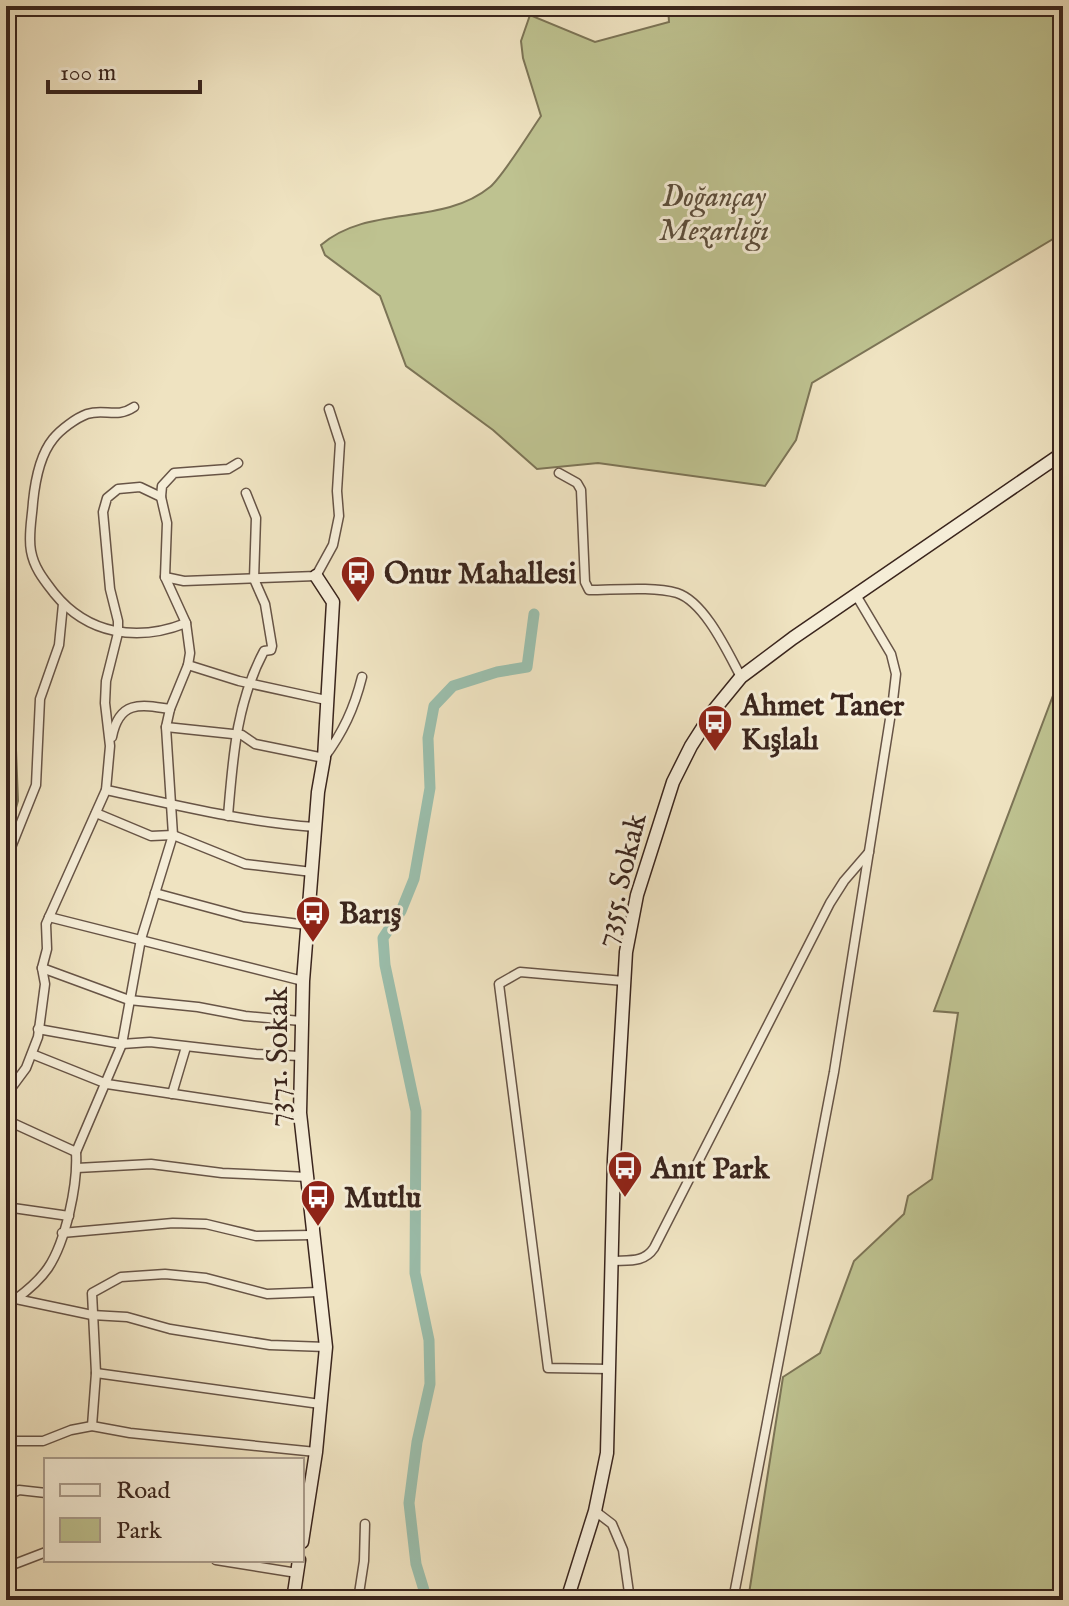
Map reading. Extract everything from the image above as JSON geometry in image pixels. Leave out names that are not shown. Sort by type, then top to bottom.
[{"type":"street","points":[[134,407],[123,414],[87,414],[51,440],[35,483],[30,548],[35,566],[63,604],[102,629],[118,633],[155,633],[186,623]]},
{"type":"street","points":[[165,577],[184,581],[316,576],[333,545],[339,516],[340,443],[329,409]]},
{"type":"street","name":"7355. Sokak","points":[[567,1600],[595,1511],[607,1453],[614,1159],[626,952],[637,895],[673,782],[714,710],[741,677],[1063,453]]},
{"type":"street","points":[[11,1299],[34,1285],[56,1255],[69,1216],[77,1168],[76,1152],[122,1044],[141,939],[173,835],[166,727],[188,665],[190,643],[186,623],[165,577],[167,523],[161,497],[162,486],[174,473],[228,469],[238,463]]},
{"type":"street","points":[[559,473],[577,483],[581,490],[585,582],[589,590],[655,591],[686,597],[721,639],[741,677]]},
{"type":"street","points":[[110,746],[106,681],[118,621],[110,589],[103,512],[107,498],[118,489],[140,487],[161,497]]},
{"type":"street","points":[[228,816],[236,735],[245,691],[264,651],[271,650],[272,646],[265,604],[254,579],[256,518],[246,493]]},
{"type":"street","name":"7371. Sokak","points":[[304,1516],[316,1452],[326,1347],[300,1113],[303,981],[315,827],[324,758],[333,602],[316,576]]},
{"type":"street","points":[[733,1600],[834,1072],[896,674],[891,654],[856,595]]},
{"type":"street","points":[[6,860],[36,785],[40,699],[59,645],[63,604]]},
{"type":"street","points":[[188,665],[250,684],[326,700]]},
{"type":"street","points":[[166,727],[242,735],[255,744],[324,758],[341,735],[355,706],[362,677]]},
{"type":"street","points":[[6,1095],[26,1068],[32,1054],[45,984],[42,968],[49,917],[106,790],[115,720],[123,711],[140,707],[170,709]]},
{"type":"street","points":[[106,790],[262,823],[315,827]]},
{"type":"street","points":[[96,813],[151,836],[173,835],[245,864],[312,872]]},
{"type":"street","points":[[612,1261],[642,1260],[654,1248],[830,903],[870,851]]},
{"type":"street","points":[[155,893],[244,917],[307,925]]},
{"type":"street","points":[[49,917],[303,981]]},
{"type":"street","points":[[42,968],[129,1000],[301,1021]]},
{"type":"street","points":[[611,1369],[548,1368],[499,984],[520,972],[624,981]]},
{"type":"street","points":[[38,1029],[122,1044],[150,1042],[300,1056]]},
{"type":"street","points":[[172,1094],[186,1047]]},
{"type":"street","points":[[32,1054],[107,1084],[300,1113]]},
{"type":"street","points":[[6,1120],[76,1152]]},
{"type":"street","points":[[77,1168],[151,1164],[222,1173],[308,1177]]},
{"type":"street","points":[[6,1207],[69,1216]]},
{"type":"street","points":[[62,1233],[173,1223],[206,1224],[256,1236],[312,1235]]},
{"type":"street","points":[[92,1426],[96,1373],[92,1293],[121,1277],[165,1274],[206,1278],[267,1294],[318,1292]]},
{"type":"street","points":[[11,1299],[92,1315],[127,1317],[170,1329],[270,1345],[326,1347]]},
{"type":"street","points":[[96,1373],[320,1404]]},
{"type":"street","points":[[6,1441],[43,1441],[92,1426],[130,1433],[316,1452]]},
{"type":"street","points":[[6,1496],[19,1490],[44,1493]]},
{"type":"street","points":[[595,1511],[612,1524],[623,1550],[630,1600]]},
{"type":"street","points":[[358,1600],[365,1524]]},
{"type":"street","points":[[6,1552],[12,1565],[12,1579],[6,1598]]},
{"type":"street","points":[[12,1565],[44,1553]]},
{"type":"street","points":[[243,1562],[298,1566],[293,1600]]},
{"type":"street","points":[[82,1597],[136,1600]]},
{"type":"green space","name":"Doğançay Mezarlığı","points":[[668,6],[1063,6],[1063,233],[812,383],[796,440],[765,486],[598,463],[537,469],[493,430],[406,366],[380,296],[325,255],[321,245],[340,232],[361,224],[450,207],[490,187],[541,116],[523,58],[521,41],[530,15],[595,42],[669,22]]},
{"type":"green space","points":[[1063,669],[1063,1600],[748,1600],[783,1377],[820,1353],[854,1261],[904,1214],[908,1196],[932,1179],[958,1013],[934,1011]]},
{"type":"green space","points":[[6,748],[16,750],[18,801],[6,842]]},
{"type":"waterway","points":[[427,1600],[416,1564],[409,1503],[417,1442],[430,1384],[429,1340],[415,1273],[416,1111],[385,965],[383,938],[401,911],[414,879],[430,788],[428,738],[434,706],[453,686],[497,672],[527,667],[534,614]]},
{"type":"place","name":"Onur Mahallesi","points":[[358,604]]},
{"type":"place","name":"Ahmet Taner Kışlalı","points":[[715,753]]},
{"type":"place","name":"Barış","points":[[313,944]]},
{"type":"place","name":"Anıt Park","points":[[625,1199]]},
{"type":"place","name":"Mutlu","points":[[318,1228]]}]
